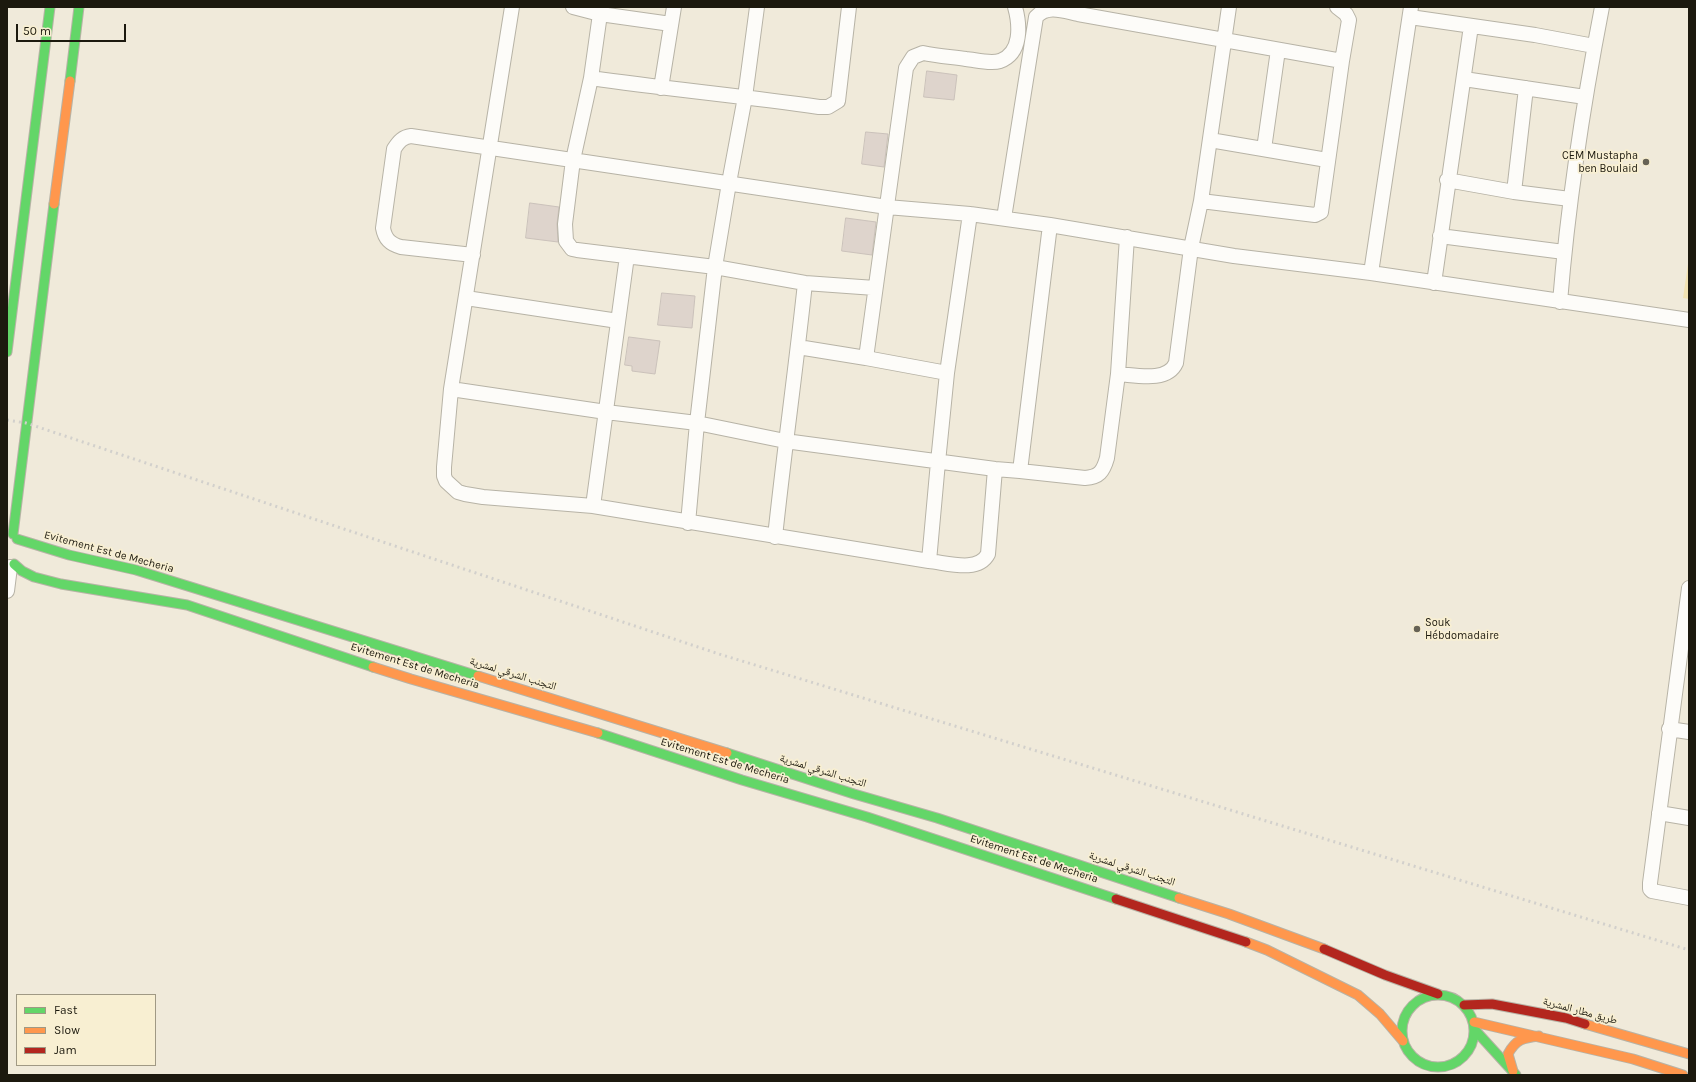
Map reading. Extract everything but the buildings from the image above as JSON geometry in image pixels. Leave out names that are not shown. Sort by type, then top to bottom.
[{"type":"main road","points":[[7,352],[50,7]]},
{"type":"main road","points":[[14,562],[12,535],[79,7]]},
{"type":"main road","name":"Evitement Est de Mecheria","points":[[12,535],[69,554],[136,570],[195,588]]},
{"type":"main road","name":"Evitement Est de Mecheria","points":[[14,562],[22,571],[34,577],[61,584],[187,605],[411,679],[589,730],[742,780],[867,817],[1227,935],[1267,950],[1358,995],[1380,1014],[1403,1041]]},
{"type":"main road","name":"التجنب الشرقي لمشرية","points":[[195,588],[440,665],[656,730],[832,787],[937,818],[1125,879],[1229,914],[1438,994]]},
{"type":"main road","points":[[1455,1075],[1418,1062],[1408,1053],[1403,1041],[1402,1028],[1405,1015],[1413,1004],[1425,997],[1438,994],[1452,997],[1464,1005],[1474,1026],[1514,1073]]},
{"type":"main road","name":"طريق مطار المشرية","points":[[1464,1005],[1492,1004],[1566,1018],[1689,1054]]},
{"type":"main road","points":[[1430,1067],[1443,1068],[1456,1064],[1466,1055],[1473,1044],[1474,1026]]},
{"type":"main road","points":[[1474,1026],[1539,1036],[1633,1059],[1683,1075]]},
{"type":"main road","points":[[1514,1073],[1508,1054],[1513,1044],[1526,1038],[1539,1036]]},
{"type":"street","points":[[512,7],[451,389],[444,476],[451,486],[458,492],[482,497],[593,506],[775,537],[968,566],[978,565],[985,560],[988,554],[995,469]]},
{"type":"street","points":[[573,7],[600,14],[671,24]]},
{"type":"street","points":[[660,88],[674,7]]},
{"type":"street","points":[[688,523],[697,423],[716,267],[757,7]]},
{"type":"street","points":[[591,78],[660,88],[828,107],[838,101],[848,7]]},
{"type":"street","points":[[866,358],[908,62],[917,54],[923,53],[988,62],[1004,59],[1009,56],[1016,47],[1018,36],[1015,7]]},
{"type":"street","points":[[1118,374],[1156,376],[1169,372],[1174,368],[1191,248],[1201,201],[1229,7]]},
{"type":"street","points":[[1201,201],[1315,216],[1319,215],[1321,212],[1327,160],[1349,20],[1346,14],[1338,7]]},
{"type":"street","points":[[1560,302],[1570,199],[1585,97],[1602,7]]},
{"type":"street","points":[[1004,218],[1036,17],[1044,10],[1051,9],[1342,61]]},
{"type":"street","points":[[1371,273],[1410,12],[1471,26],[1535,35],[1594,46]]},
{"type":"street","points":[[600,14],[591,78],[573,160],[565,224],[565,236],[568,246],[577,250],[716,267],[805,283],[875,288]]},
{"type":"street","points":[[1434,283],[1447,180],[1464,79],[1471,26]]},
{"type":"street","points":[[1264,149],[1278,50]]},
{"type":"street","points":[[1464,79],[1585,97]]},
{"type":"street","points":[[1514,192],[1526,88]]},
{"type":"street","points":[[473,255],[401,247],[392,244],[387,239],[383,228],[394,149],[398,142],[405,137],[411,136],[490,147],[887,207],[1004,218],[1127,237],[1234,256],[1371,273],[1689,320]]},
{"type":"street","points":[[1210,140],[1327,160]]},
{"type":"street","points":[[1447,180],[1514,192],[1570,199]]},
{"type":"street","points":[[929,561],[947,373],[970,214]]},
{"type":"street","points":[[1020,470],[1050,225]]},
{"type":"street","points":[[1440,236],[1564,252]]},
{"type":"street","points":[[451,389],[606,412],[697,423],[785,442],[995,469],[1020,470],[1084,478],[1094,477],[1100,474],[1104,469],[1107,458],[1118,374],[1127,237]]},
{"type":"street","points":[[593,506],[627,256]]},
{"type":"street","points":[[775,537],[785,442],[805,283]]},
{"type":"street","points":[[466,298],[618,321]]},
{"type":"street","points":[[798,347],[947,373]]},
{"type":"street","points":[[7,591],[14,562]]},
{"type":"street","points":[[1689,588],[1685,647],[1669,729],[1650,889],[1652,891],[1689,898]]},
{"type":"street","points":[[1669,729],[1689,732]]},
{"type":"street","points":[[1659,813],[1689,818]]},
{"type":"shaded area","points":[[1689,257],[1689,299],[1683,298]]},
{"type":"railway","points":[[7,420],[26,423],[719,654],[1689,950]]},
{"type":"traffic: fast","points":[[7,352],[50,7]]},
{"type":"traffic: fast","points":[[70,81],[79,7]]},
{"type":"traffic: fast","points":[[13,534],[54,204]]},
{"type":"traffic: fast","points":[[17,539],[69,555],[136,570],[478,676]]},
{"type":"traffic: fast","points":[[14,564],[22,571],[34,577],[61,584],[187,605],[373,667]]},
{"type":"traffic: fast","points":[[598,733],[742,780],[867,817],[1116,899]]},
{"type":"traffic: fast","points":[[727,753],[854,794],[937,818],[1179,898]]},
{"type":"traffic: fast","points":[[1431,995],[1445,995],[1452,997],[1464,1005],[1472,1017],[1474,1031],[1472,1045],[1464,1057],[1452,1065],[1445,1067],[1431,1067],[1424,1065],[1412,1057],[1404,1045],[1402,1038],[1402,1024],[1404,1017],[1412,1005],[1424,997],[1431,995]]},
{"type":"traffic: fast","points":[[1475,1030],[1516,1075]]},
{"type":"traffic: slow","points":[[54,204],[70,81]]},
{"type":"traffic: slow","points":[[373,667],[598,733]]},
{"type":"traffic: slow","points":[[478,676],[727,753]]},
{"type":"traffic: slow","points":[[1179,898],[1229,914],[1324,949]]},
{"type":"traffic: slow","points":[[1246,942],[1267,950],[1358,995],[1380,1014],[1403,1041]]},
{"type":"traffic: slow","points":[[1474,1022],[1633,1059],[1683,1075]]},
{"type":"traffic: slow","points":[[1585,1024],[1689,1054]]},
{"type":"traffic: slow","points":[[1513,1071],[1508,1054],[1511,1049],[1520,1040],[1539,1036]]},
{"type":"traffic: jam","points":[[1116,899],[1246,942]]},
{"type":"traffic: jam","points":[[1324,949],[1385,975],[1438,994]]},
{"type":"traffic: jam","points":[[1464,1005],[1492,1004],[1566,1018],[1585,1024]]},
{"type":"place","name":"CEM Mustapha ben Boulaid","points":[[1646,162]]},
{"type":"place","name":"Souk Hébdomadaire","points":[[1417,629]]}]
